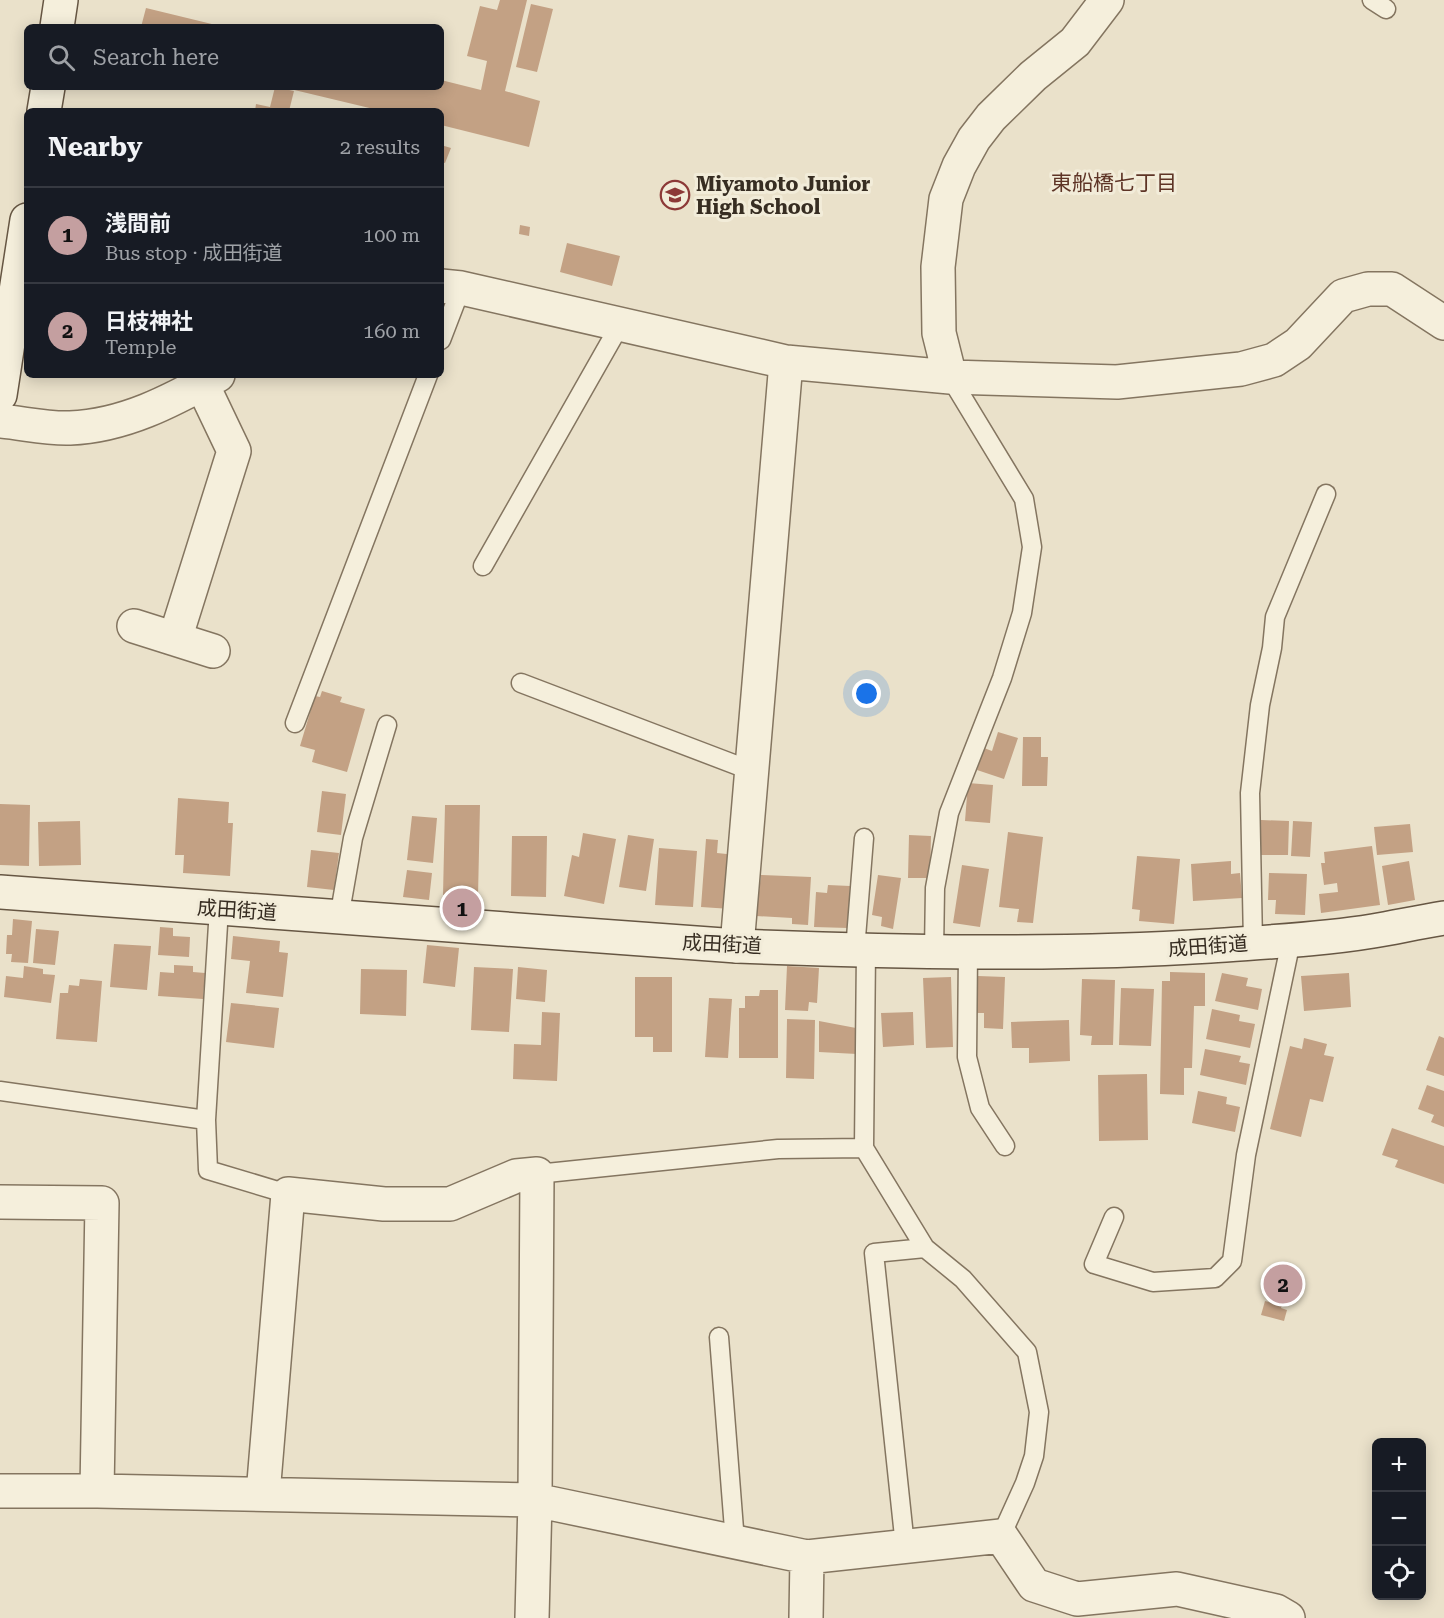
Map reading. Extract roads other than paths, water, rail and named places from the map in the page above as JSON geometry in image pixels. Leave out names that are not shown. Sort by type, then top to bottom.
[{"type":"street","points":[[57,24],[61,0]]},
{"type":"street","points":[[950,376],[939,333],[938,267],[946,199],[959,166],[974,139],[991,117],[1033,76],[1075,42],[1107,0]]},
{"type":"street","points":[[44,108],[48,90]]},
{"type":"street","points":[[0,395],[24,239]]},
{"type":"street","points":[[451,287],[621,323],[786,362],[950,376],[1117,382],[1241,369],[1274,360],[1298,344],[1343,296],[1368,289],[1392,289],[1444,323]]},
{"type":"street","points":[[737,946],[786,362]]},
{"type":"street","points":[[0,421],[68,429],[103,425],[141,414],[210,379],[234,451],[175,639]]},
{"type":"street","points":[[134,626],[213,651]]},
{"type":"street","name":"成田街道","points":[[1,897],[219,908],[737,946],[861,950],[1134,951],[1291,941],[1371,931],[1444,918]]},
{"type":"street","points":[[263,1494],[288,1194],[384,1204],[450,1204],[516,1176],[537,1174],[532,1618]]},
{"type":"street","points":[[0,1202],[102,1203],[97,1491]]},
{"type":"street","points":[[0,1491],[535,1500],[807,1557],[1001,1536],[1034,1585],[1077,1599],[1177,1589],[1276,1611],[1288,1618]]},
{"type":"street","points":[[806,1618],[807,1557]]},
{"type":"lane","points":[[444,324],[451,287]]},
{"type":"lane","points":[[483,566],[621,323]]},
{"type":"lane","points":[[934,951],[935,888],[949,813],[1005,667],[1022,613],[1032,547],[1024,499],[950,376]]},
{"type":"lane","points":[[295,723],[427,378]]},
{"type":"lane","points":[[1253,943],[1250,793],[1260,705],[1272,648],[1275,617],[1326,494]]},
{"type":"lane","points":[[521,683],[752,771]]},
{"type":"lane","points":[[339,918],[353,838],[387,725]]},
{"type":"lane","points":[[864,838],[861,950],[864,1149],[925,1248],[963,1279],[1027,1352],[1039,1412],[1034,1456],[1025,1483],[1001,1536]]},
{"type":"lane","points":[[219,908],[206,1120],[207,1170],[288,1194]]},
{"type":"lane","points":[[1114,1217],[1094,1264],[1153,1282],[1215,1278],[1232,1261],[1246,1155],[1291,941]]},
{"type":"lane","points":[[968,951],[967,1057],[980,1108],[1005,1146]]},
{"type":"lane","points":[[0,1091],[206,1120]]},
{"type":"lane","points":[[537,1174],[778,1149],[864,1149]]},
{"type":"lane","points":[[905,1546],[874,1253],[925,1248]]},
{"type":"lane","points":[[719,1337],[735,1542]]},
{"type":"place","name":"Miyamoto Junior High School","points":[[675,195]]},
{"type":"place","name":"浅間前","points":[[462,908]]},
{"type":"place","name":"日枝神社","points":[[1283,1284]]},
{"type":"district","name":"東船橋七丁目","points":[[1114,183]]}]
